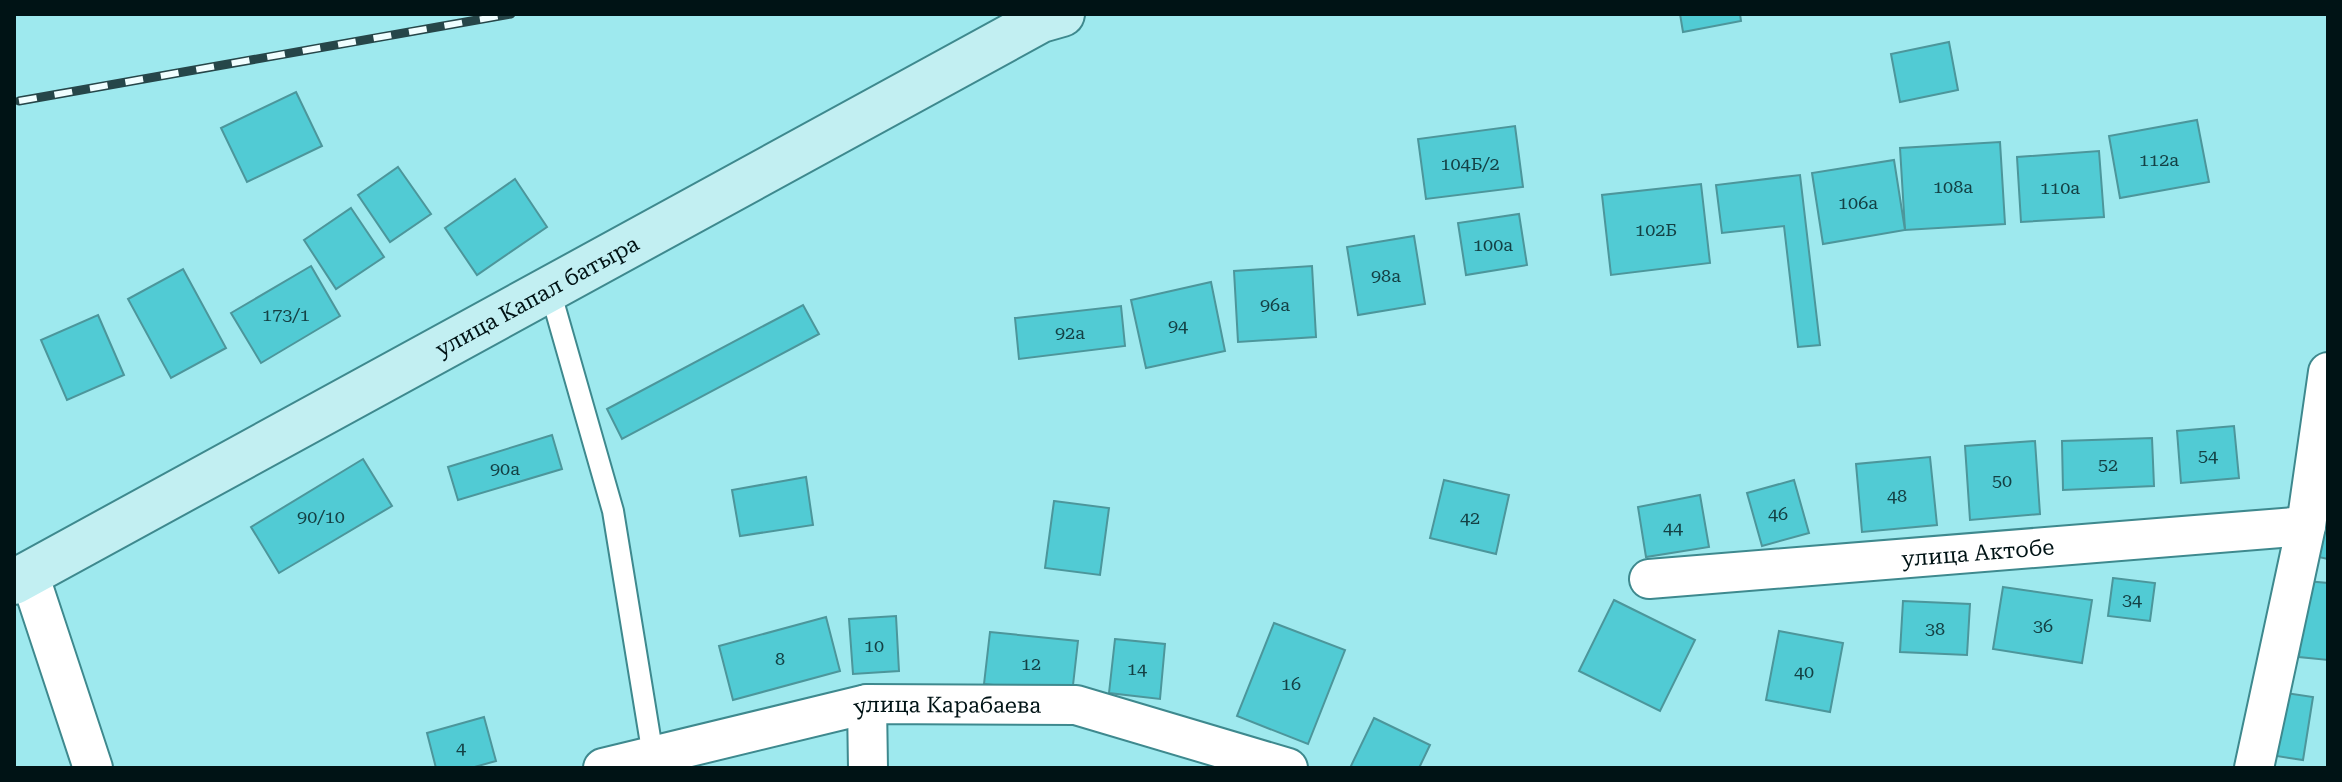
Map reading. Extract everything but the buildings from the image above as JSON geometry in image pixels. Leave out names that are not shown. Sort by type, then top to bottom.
[{"type":"main road","name":"улица Капал батыра","points":[[21,578],[1041,20],[1062,14]]},
{"type":"street","points":[[2254,768],[2306,526],[2328,372]]},
{"type":"street","name":"улица Актобе","points":[[1649,579],[2306,526]]},
{"type":"street","points":[[21,578],[93,768]]},
{"type":"street","points":[[867,704],[868,768]]},
{"type":"street","name":"улица Карабаева","points":[[603,768],[867,704],[1076,705],[1288,768]]},
{"type":"lane","points":[[549,287],[613,511],[653,756]]},
{"type":"railway","points":[[19,101],[511,14]]}]
